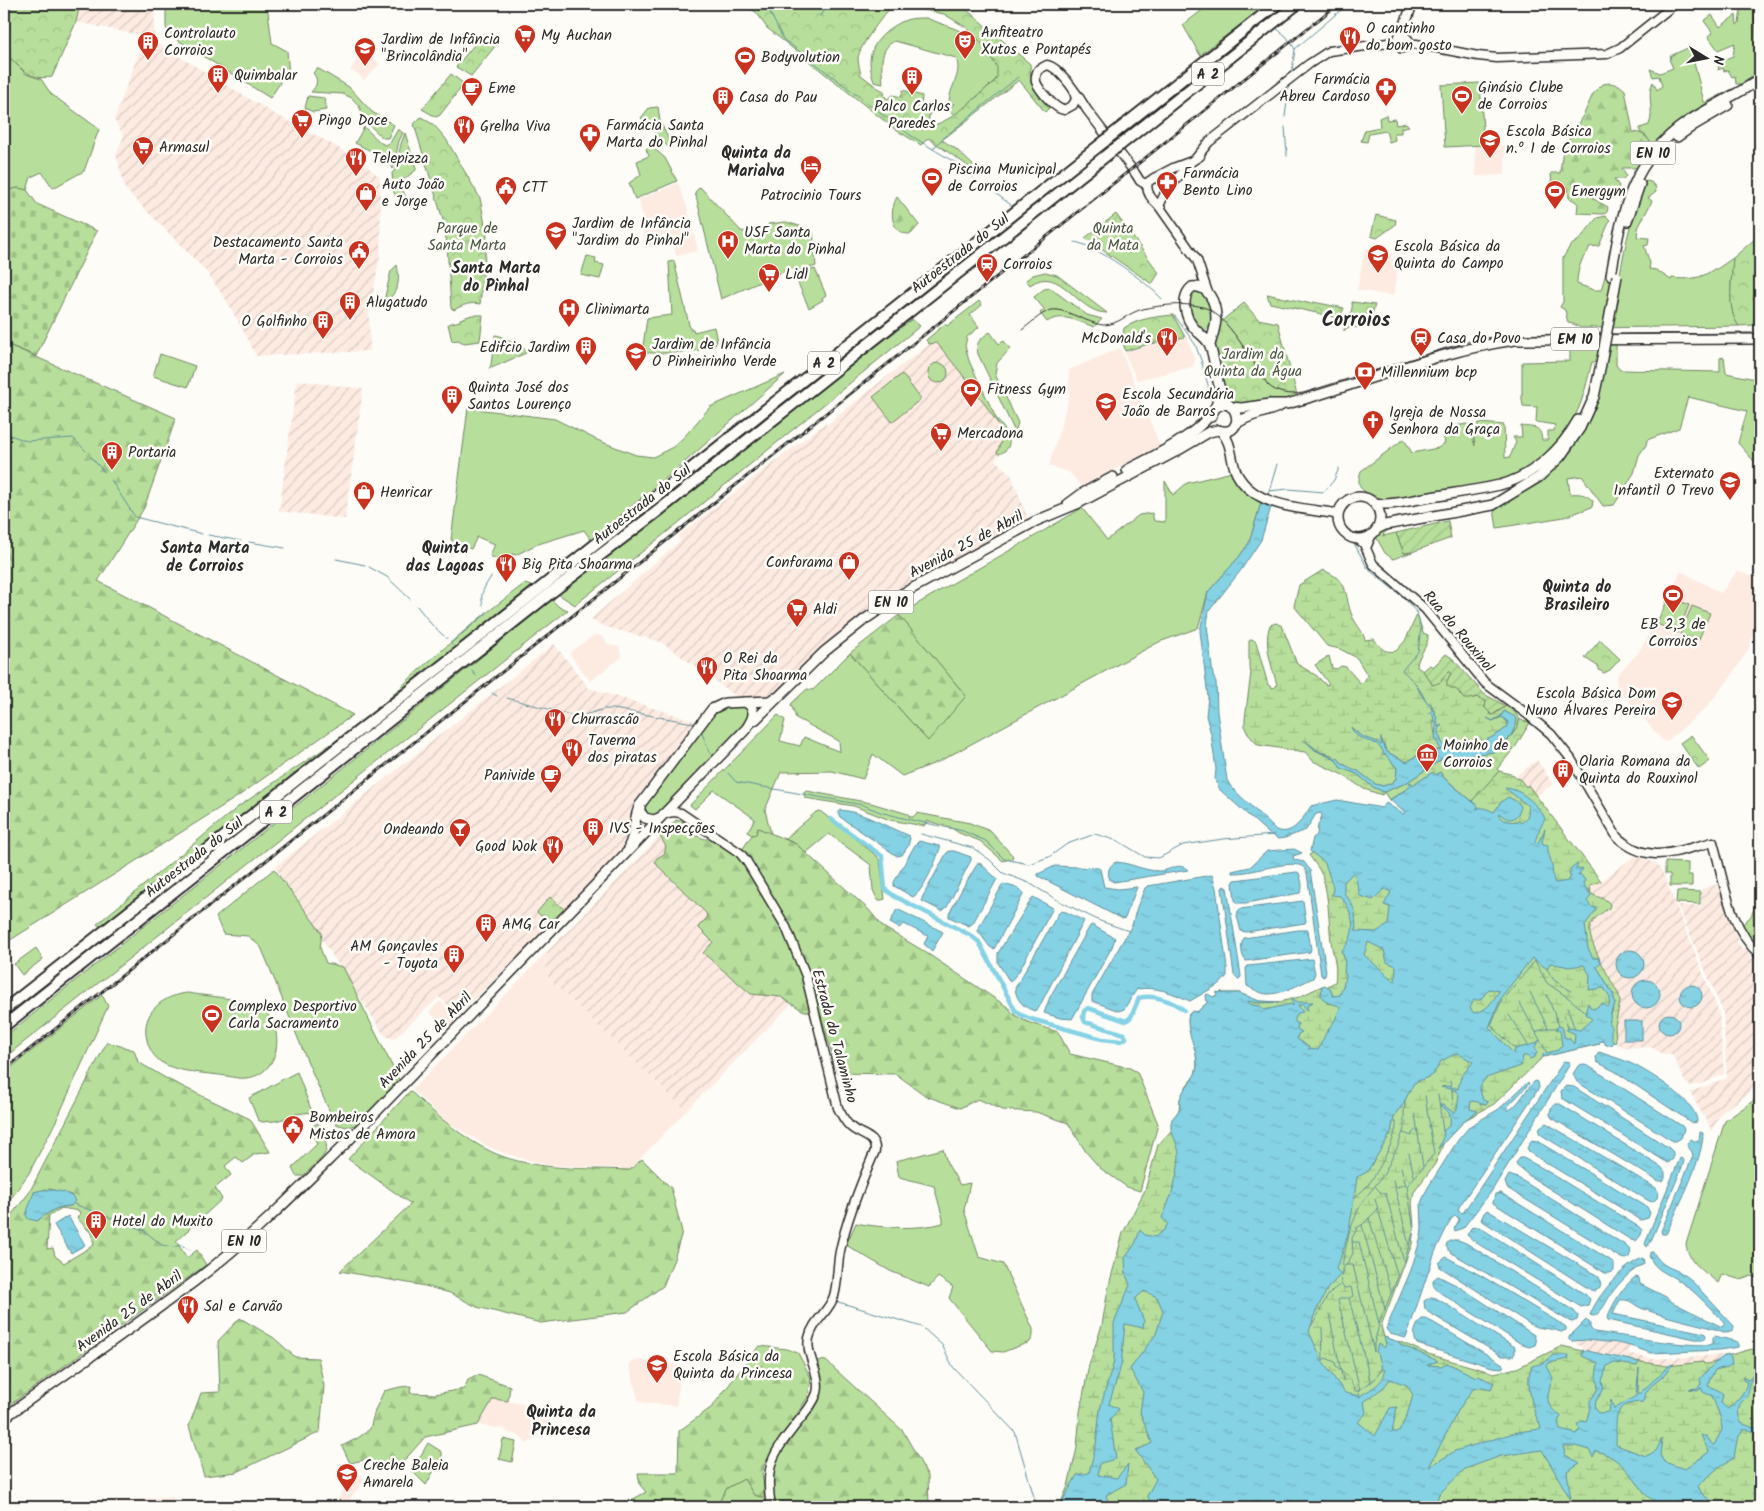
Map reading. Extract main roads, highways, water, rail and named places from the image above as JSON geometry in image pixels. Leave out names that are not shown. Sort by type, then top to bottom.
[{"type":"highway","name":"Autoestrada do Sul","points":[[4,1010],[1277,4]]},
{"type":"highway","name":"Autoestrada do Sul","points":[[4,1026],[550,594],[658,511],[1297,4]]},
{"type":"main road","points":[[1405,40],[1412,4]]},
{"type":"main road","points":[[1210,346],[1216,314],[1209,294],[1198,264],[1147,189],[1150,180],[1194,159],[1206,151],[1220,134],[1328,51],[1405,40],[1478,56],[1497,58],[1607,54],[1620,48],[1675,4]]},
{"type":"main road","points":[[1087,110],[1078,107],[1061,110],[1055,106],[1037,83],[1036,73],[1044,66],[1054,67],[1135,172],[1141,182],[1158,178],[1164,182],[1164,194]]},
{"type":"main road","name":"EN 10","points":[[1374,531],[1385,525],[1485,507],[1501,502],[1550,467],[1574,439],[1593,400],[1626,202],[1637,176],[1664,141],[1685,124],[1760,79]]},
{"type":"main road","name":"EN 10","points":[[1614,275],[1632,204],[1643,179],[1655,161],[1671,143],[1687,130],[1760,86]]},
{"type":"main road","points":[[1071,108],[1076,99],[1074,92]]},
{"type":"main road","points":[[1158,206],[1164,194],[1194,159]]},
{"type":"main road","points":[[1150,194],[1157,197],[1164,194]]},
{"type":"main road","points":[[1198,264],[1197,279],[1186,295],[1186,312],[1189,322],[1204,336],[1210,346],[1219,387],[1237,416],[1230,446]]},
{"type":"main road","points":[[1192,287],[1202,287],[1209,294]]},
{"type":"main road","points":[[1199,333],[1207,333],[1214,328]]},
{"type":"main road","name":"EM 10","points":[[1230,406],[1242,408],[1270,404],[1285,405],[1450,354],[1479,346],[1515,340],[1760,339]]},
{"type":"main road","name":"EN 10","points":[[1374,503],[1380,504],[1416,499],[1501,484],[1522,475],[1543,462],[1563,442],[1584,409],[1598,363]]},
{"type":"main road","points":[[1219,387],[1217,403],[1212,411],[1211,421],[1225,436],[1230,446],[1234,467],[1240,479],[1250,490],[1261,498],[1275,503],[1338,514]]},
{"type":"main road","name":"EN 10","points":[[1212,411],[1220,405],[1230,406]]},
{"type":"main road","points":[[1234,427],[1244,419],[1285,405]]},
{"type":"main road","name":"Avenida 25 de Abril","points":[[1054,514],[1083,493],[1178,441],[1206,420],[1212,411]]},
{"type":"main road","name":"EN 10","points":[[1219,430],[1227,431],[1234,427]]},
{"type":"main road","name":"Avenida 25 de Abril","points":[[4,1418],[195,1281],[247,1239],[333,1156],[750,723],[830,648],[883,607],[939,573],[1036,521],[1079,504],[1209,432],[1219,430]]},
{"type":"main road","points":[[1366,548],[1374,531],[1380,515],[1374,503],[1363,497],[1353,497],[1343,504],[1338,514],[1340,528],[1345,534],[1358,539],[1366,538],[1374,531]]},
{"type":"main road","name":"Rua do Rouxinol","points":[[1358,539],[1366,548],[1373,564],[1425,609],[1485,683],[1527,714],[1550,734],[1571,759],[1617,837],[1634,850],[1651,855],[1713,842],[1733,913],[1740,930],[1750,947],[1760,955]]},
{"type":"main road","name":"Avenida 25 de Abril","points":[[622,857],[634,837],[635,815],[640,805],[712,709],[725,703],[769,701],[778,697]]},
{"type":"main road","points":[[744,702],[750,705],[754,712],[750,723]]},
{"type":"main road","points":[[640,805],[640,812],[645,818],[654,820],[673,812],[681,812],[680,797]]},
{"type":"main road","name":"Estrada do Talaminho","points":[[681,812],[740,853],[786,927],[806,976],[838,1108],[848,1125],[872,1139],[876,1146],[844,1237],[833,1300],[816,1320],[808,1340],[818,1382],[817,1392],[805,1414],[776,1452],[770,1464],[768,1476],[771,1507]]},
{"type":"water","points":[[1261,503],[1271,507],[1261,540],[1241,570],[1209,611],[1207,625],[1213,676],[1216,682],[1217,712],[1227,780],[1231,787],[1276,830],[1282,831],[1288,831],[1297,825],[1311,806],[1337,800],[1382,808],[1386,803],[1403,814],[1405,813],[1390,800],[1411,786],[1409,783],[1411,782],[1413,785],[1433,772],[1435,775],[1440,772],[1443,777],[1479,807],[1476,809],[1482,808],[1494,812],[1501,802],[1508,797],[1516,801],[1521,806],[1514,818],[1509,819],[1498,815],[1508,821],[1519,821],[1521,823],[1527,818],[1528,806],[1505,788],[1523,794],[1534,803],[1545,819],[1535,842],[1538,843],[1545,829],[1542,841],[1543,844],[1548,845],[1555,883],[1568,881],[1571,876],[1569,875],[1571,869],[1577,864],[1575,870],[1583,869],[1578,875],[1580,874],[1585,880],[1583,883],[1591,896],[1587,901],[1591,907],[1596,908],[1585,925],[1588,948],[1593,958],[1599,958],[1601,962],[1597,967],[1613,994],[1615,1004],[1609,1024],[1611,1026],[1612,1045],[1606,1045],[1603,1041],[1600,1041],[1599,1044],[1543,1057],[1543,1054],[1558,1050],[1562,1045],[1560,1031],[1556,1029],[1559,1026],[1562,1027],[1565,1038],[1569,1038],[1574,1044],[1575,1034],[1567,1030],[1568,1028],[1580,1030],[1592,1019],[1585,1014],[1588,1003],[1594,1009],[1603,1003],[1607,1007],[1609,1006],[1610,998],[1604,988],[1589,990],[1590,975],[1584,965],[1569,967],[1550,963],[1547,969],[1532,958],[1502,996],[1489,1027],[1514,1054],[1515,1049],[1531,1045],[1540,1040],[1535,1047],[1537,1052],[1535,1057],[1530,1059],[1527,1056],[1523,1056],[1521,1066],[1486,1078],[1479,1087],[1483,1100],[1488,1102],[1487,1104],[1471,1101],[1470,1109],[1478,1111],[1465,1120],[1438,1149],[1444,1135],[1443,1131],[1450,1125],[1449,1113],[1439,1105],[1443,1105],[1454,1113],[1457,1109],[1459,1095],[1455,1090],[1441,1087],[1448,1086],[1458,1089],[1461,1077],[1473,1062],[1457,1053],[1441,1061],[1433,1075],[1414,1083],[1394,1117],[1391,1133],[1367,1172],[1357,1177],[1347,1236],[1336,1269],[1341,1274],[1328,1288],[1315,1313],[1309,1332],[1324,1364],[1345,1393],[1360,1396],[1376,1386],[1384,1375],[1385,1370],[1382,1369],[1376,1352],[1378,1344],[1384,1348],[1386,1345],[1384,1337],[1399,1342],[1401,1345],[1438,1361],[1427,1365],[1441,1366],[1447,1363],[1476,1377],[1479,1376],[1494,1382],[1491,1389],[1482,1387],[1473,1389],[1459,1409],[1429,1467],[1455,1451],[1517,1432],[1541,1429],[1531,1400],[1529,1376],[1532,1366],[1544,1363],[1553,1355],[1569,1355],[1568,1359],[1549,1363],[1547,1366],[1553,1378],[1548,1395],[1549,1404],[1561,1416],[1558,1422],[1560,1430],[1577,1434],[1580,1429],[1577,1425],[1582,1421],[1586,1422],[1590,1401],[1598,1389],[1596,1376],[1598,1363],[1582,1356],[1583,1350],[1639,1362],[1637,1366],[1615,1363],[1607,1366],[1602,1381],[1604,1389],[1596,1401],[1595,1408],[1599,1413],[1609,1412],[1611,1400],[1614,1409],[1636,1396],[1639,1368],[1639,1394],[1668,1366],[1674,1364],[1649,1389],[1643,1402],[1632,1403],[1620,1410],[1616,1421],[1616,1445],[1646,1456],[1656,1451],[1662,1439],[1660,1455],[1664,1462],[1685,1469],[1709,1452],[1701,1435],[1714,1445],[1722,1430],[1721,1419],[1712,1396],[1703,1392],[1701,1388],[1697,1390],[1689,1389],[1697,1388],[1701,1384],[1700,1379],[1706,1372],[1717,1361],[1728,1354],[1732,1364],[1715,1370],[1708,1386],[1723,1394],[1721,1403],[1728,1409],[1744,1390],[1747,1382],[1742,1377],[1748,1380],[1752,1377],[1760,1357],[1756,1373],[1749,1383],[1748,1394],[1738,1411],[1741,1423],[1754,1428],[1760,1427],[1760,1431],[1743,1430],[1737,1440],[1734,1458],[1719,1467],[1698,1486],[1702,1494],[1720,1507],[1682,1507],[1663,1504],[1647,1496],[1634,1478],[1615,1459],[1596,1451],[1593,1457],[1589,1450],[1575,1446],[1563,1446],[1565,1455],[1580,1463],[1567,1471],[1571,1500],[1542,1450],[1501,1456],[1465,1469],[1439,1494],[1437,1500],[1440,1507],[1154,1507],[1147,1496],[1156,1479],[1136,1451],[1152,1443],[1140,1412],[1143,1392],[1130,1369],[1156,1334],[1163,1311],[1157,1297],[1144,1291],[1135,1299],[1144,1321],[1143,1328],[1125,1324],[1121,1366],[1109,1404],[1119,1409],[1110,1419],[1116,1459],[1100,1463],[1098,1475],[1117,1478],[1128,1464],[1126,1484],[1106,1495],[1110,1507],[1059,1507],[1077,1475],[1089,1473],[1096,1445],[1100,1409],[1114,1361],[1114,1323],[1130,1285],[1126,1275],[1125,1258],[1135,1244],[1140,1230],[1145,1235],[1155,1237],[1164,1230],[1168,1223],[1162,1218],[1173,1187],[1179,1155],[1171,1123],[1180,1109],[1182,1094],[1195,1074],[1197,1065],[1188,1027],[1189,1014],[1193,1011],[1197,1012],[1207,1003],[1206,995],[1208,994],[1213,997],[1217,995],[1217,992],[1220,993],[1221,991],[1223,993],[1239,993],[1259,1001],[1280,1002],[1260,1003],[1247,1001],[1265,1010],[1291,1004],[1293,1006],[1291,1001],[1293,999],[1296,1002],[1313,1002],[1307,1006],[1308,1011],[1303,1005],[1298,1005],[1303,1012],[1298,1013],[1295,1022],[1298,1024],[1297,1029],[1302,1032],[1298,1034],[1297,1039],[1309,1047],[1308,1049],[1318,1050],[1341,1008],[1323,999],[1321,995],[1322,986],[1325,985],[1330,989],[1333,996],[1340,995],[1346,976],[1344,970],[1345,962],[1341,951],[1350,938],[1352,924],[1349,910],[1345,903],[1340,896],[1332,895],[1333,887],[1325,863],[1310,851],[1313,838],[1317,835],[1318,825],[1322,816],[1321,813],[1316,814],[1306,830],[1278,839],[1268,833],[1219,789],[1215,779],[1216,769],[1211,734],[1206,716],[1208,697],[1200,631],[1208,592],[1249,543]],"holes":[[[1354,872],[1360,896],[1373,900],[1384,889],[1391,892],[1384,905],[1390,907],[1388,925],[1376,932],[1356,931],[1354,910],[1344,893],[1344,882]],[[1368,942],[1384,950],[1387,962],[1396,966],[1395,982],[1364,955]],[[1489,989],[1499,991],[1486,1008],[1474,1013],[1470,1008],[1474,1000],[1480,1000]],[[1390,1379],[1407,1385],[1413,1395],[1399,1432],[1392,1432],[1397,1407],[1390,1408],[1375,1436],[1358,1422],[1366,1413],[1364,1402],[1384,1387]]]},
{"type":"water","points":[[1416,684],[1427,702],[1431,704],[1437,718],[1438,727],[1442,725],[1438,729],[1438,733],[1445,749],[1486,740],[1501,732],[1508,726],[1508,722],[1502,717],[1495,720],[1504,711],[1515,717],[1517,722],[1508,740],[1498,750],[1442,759],[1406,783],[1384,792],[1373,787],[1357,774],[1341,768],[1336,760],[1315,750],[1304,740],[1320,752],[1339,759],[1342,764],[1358,771],[1375,784],[1383,786],[1390,784],[1396,779],[1397,768],[1385,754],[1383,755],[1383,751],[1377,744],[1358,737],[1351,727],[1363,737],[1374,740],[1382,745],[1381,738],[1387,752],[1407,762],[1420,754],[1441,750],[1435,738],[1436,725],[1432,713],[1428,713],[1432,711],[1432,708],[1427,703],[1423,697]]},
{"type":"water","points":[[840,810],[858,814],[908,835],[910,838],[908,846],[902,855],[897,856],[840,817],[838,813]]},
{"type":"water","points":[[919,841],[939,846],[940,848],[925,882],[913,897],[894,886],[894,882]]},
{"type":"water","points":[[1294,849],[1302,853],[1293,856],[1294,860],[1304,862],[1310,870],[1326,971],[1323,977],[1321,975],[1307,873],[1304,868],[1292,864],[1249,872],[1232,873],[1232,871],[1250,867],[1267,851]]},
{"type":"water","points":[[949,851],[971,857],[971,860],[947,907],[942,911],[922,901],[922,898]]},
{"type":"water","points":[[1116,862],[1153,871],[1163,871],[1178,866],[1188,870],[1114,882],[1110,880],[1108,872],[1111,865]]},
{"type":"water","points":[[978,863],[997,879],[973,923],[969,926],[949,917],[949,914]]},
{"type":"water","points":[[1055,866],[1098,868],[1100,869],[1104,887],[1118,889],[1137,887],[1125,918],[1122,919],[1038,876],[1038,874]]},
{"type":"water","points":[[1297,872],[1302,883],[1300,893],[1246,903],[1237,903],[1235,900],[1233,883],[1235,880]]},
{"type":"water","points":[[1212,875],[1216,888],[1227,968],[1227,976],[1221,983],[1190,1001],[1158,989],[1137,989],[1124,1009],[1119,1011],[1092,1001],[1092,995],[1132,925],[1145,888]]},
{"type":"water","points":[[1003,884],[1017,888],[1023,892],[1023,895],[994,949],[990,947],[978,931]]},
{"type":"water","points":[[1224,886],[1227,888],[1240,969],[1241,977],[1239,979],[1234,975],[1222,888]]},
{"type":"water","points":[[1033,897],[1053,908],[1019,971],[1010,982],[998,963],[998,953]]},
{"type":"water","points":[[1303,901],[1305,923],[1246,932],[1241,931],[1237,916],[1240,909]]},
{"type":"water","points":[[897,909],[943,932],[932,951],[924,944],[928,936],[904,924],[899,928],[890,923]]},
{"type":"water","points":[[1061,911],[1084,921],[1038,1009],[1035,1011],[1021,1003],[1015,988]]},
{"type":"water","points":[[1092,925],[1115,938],[1112,947],[1072,1019],[1060,1018],[1044,1013],[1050,997]]},
{"type":"water","points":[[1308,930],[1310,952],[1246,961],[1244,959],[1242,946],[1244,938]]},
{"type":"water","points":[[1630,950],[1640,954],[1644,964],[1640,974],[1630,978],[1620,974],[1616,964],[1620,954]]},
{"type":"water","points":[[1312,959],[1315,973],[1313,978],[1290,989],[1266,994],[1247,986],[1246,968],[1248,966]]},
{"type":"water","points":[[1646,980],[1656,984],[1660,994],[1656,1004],[1646,1008],[1636,1004],[1632,994],[1636,984]]},
{"type":"water","points":[[1691,985],[1699,988],[1702,996],[1699,1004],[1691,1007],[1683,1004],[1680,996],[1683,988]]},
{"type":"water","points":[[1665,1014],[1673,1014],[1679,1020],[1679,1028],[1673,1034],[1665,1034],[1659,1028],[1659,1020]]},
{"type":"water","points":[[1624,1021],[1642,1021],[1642,1040],[1624,1040]]},
{"type":"water","points":[[1599,1052],[1632,1064],[1671,1088],[1690,1106],[1697,1122],[1692,1123],[1616,1072],[1597,1062],[1596,1057]]},
{"type":"water","points":[[1564,1061],[1570,1064],[1491,1192],[1463,1228],[1455,1231],[1454,1229],[1459,1220],[1458,1217],[1455,1216],[1451,1219],[1435,1252],[1406,1338],[1390,1334],[1386,1329],[1411,1270],[1421,1237],[1421,1203],[1427,1189],[1458,1140],[1470,1126],[1499,1109],[1528,1082],[1529,1084],[1508,1106],[1508,1111],[1535,1081],[1538,1082],[1539,1088],[1459,1207],[1458,1211],[1463,1213]]},
{"type":"water","points":[[1582,1064],[1590,1067],[1682,1126],[1684,1129],[1681,1138],[1673,1141],[1577,1082],[1573,1074],[1578,1066]]},
{"type":"water","points":[[1566,1086],[1574,1087],[1669,1148],[1673,1152],[1673,1159],[1668,1163],[1562,1098],[1561,1091]]},
{"type":"water","points":[[1556,1104],[1560,1104],[1661,1167],[1665,1172],[1663,1181],[1658,1181],[1552,1118],[1550,1115],[1551,1108]]},
{"type":"water","points":[[1546,1123],[1656,1188],[1658,1192],[1657,1198],[1653,1202],[1649,1201],[1540,1134],[1540,1127]]},
{"type":"water","points":[[1700,1132],[1703,1133],[1702,1143],[1695,1168],[1666,1234],[1662,1234],[1661,1231],[1693,1156],[1687,1145],[1690,1139],[1699,1141]]},
{"type":"water","points":[[1532,1140],[1537,1141],[1647,1207],[1650,1213],[1648,1218],[1641,1220],[1530,1153],[1527,1148]]},
{"type":"water","points":[[1520,1158],[1542,1168],[1639,1227],[1642,1230],[1641,1235],[1636,1241],[1631,1240],[1531,1177],[1517,1166],[1516,1163]]},
{"type":"water","points":[[1680,1158],[1684,1160],[1683,1165],[1647,1247],[1645,1244],[1649,1233]]},
{"type":"water","points":[[1509,1175],[1518,1178],[1625,1245],[1631,1251],[1629,1257],[1621,1258],[1507,1188],[1505,1182]]},
{"type":"water","points":[[56,1190],[65,1193],[70,1195],[75,1201],[71,1206],[57,1209],[37,1221],[28,1219],[26,1215],[34,1192]]},
{"type":"water","points":[[1501,1193],[1610,1260],[1614,1263],[1614,1271],[1605,1273],[1493,1203],[1495,1194]]},
{"type":"water","points":[[1487,1210],[1598,1276],[1601,1281],[1600,1288],[1595,1291],[1591,1290],[1481,1220]]},
{"type":"water","points":[[68,1216],[85,1245],[71,1253],[54,1225]]},
{"type":"water","points":[[1479,1227],[1586,1295],[1590,1299],[1588,1305],[1581,1307],[1475,1242],[1467,1235],[1471,1228]]},
{"type":"water","points":[[1453,1240],[1466,1243],[1574,1311],[1578,1316],[1577,1320],[1569,1321],[1450,1252],[1446,1246],[1447,1243]]},
{"type":"water","points":[[1651,1252],[1666,1265],[1689,1278],[1734,1326],[1733,1331],[1727,1333],[1662,1315],[1624,1300],[1620,1300],[1613,1314],[1704,1333],[1706,1335],[1705,1339],[1695,1339],[1608,1320],[1607,1318],[1612,1306],[1635,1277],[1639,1278],[1640,1284],[1672,1302],[1722,1327],[1724,1325],[1724,1322],[1692,1291],[1655,1266],[1649,1256]]},
{"type":"water","points":[[1446,1257],[1480,1275],[1563,1325],[1566,1327],[1566,1330],[1561,1332],[1536,1327],[1528,1323],[1440,1267],[1439,1263]]},
{"type":"water","points":[[1643,1258],[1644,1264],[1622,1281],[1599,1312],[1594,1316],[1590,1315],[1612,1282],[1628,1267]]},
{"type":"water","points":[[1438,1276],[1458,1286],[1534,1335],[1535,1345],[1529,1347],[1523,1345],[1442,1294],[1433,1285],[1433,1280]]},
{"type":"water","points":[[1431,1297],[1436,1298],[1515,1347],[1513,1356],[1502,1356],[1428,1312],[1425,1309],[1424,1301]]},
{"type":"water","points":[[1422,1319],[1434,1323],[1504,1366],[1502,1368],[1492,1367],[1417,1344],[1415,1331]]},
{"type":"water","points":[[1586,1320],[1590,1323],[1590,1328],[1594,1332],[1695,1345],[1710,1345],[1713,1343],[1713,1337],[1715,1336],[1738,1342],[1738,1347],[1719,1350],[1651,1353],[1617,1343],[1569,1340],[1569,1337]]},
{"type":"waterway","points":[[766,4],[783,39],[910,135],[956,163],[973,177]]},
{"type":"waterway","points":[[820,16],[828,4]]},
{"type":"waterway","points":[[1260,4],[1261,9]]},
{"type":"waterway","points":[[1292,71],[1295,49],[1348,4]]},
{"type":"waterway","points":[[1276,28],[1286,36],[1295,49]]},
{"type":"waterway","points":[[933,149],[941,140],[1018,77]]},
{"type":"waterway","points":[[1285,117],[1289,86]]},
{"type":"waterway","points":[[1285,127],[1287,156]]},
{"type":"waterway","points":[[986,186],[1011,205]]},
{"type":"waterway","points":[[1075,242],[1108,257],[1145,283],[1162,299]]},
{"type":"waterway","points":[[1175,316],[1195,344],[1212,399]]},
{"type":"waterway","points":[[4,433],[27,441],[73,438],[86,451]]},
{"type":"waterway","points":[[91,457],[104,472]]},
{"type":"waterway","points":[[1268,495],[1277,464]]},
{"type":"waterway","points":[[1269,491],[1288,489],[1324,492],[1334,480],[1339,468]]},
{"type":"waterway","points":[[111,480],[135,517],[202,534]]},
{"type":"waterway","points":[[1336,529],[1341,536],[1355,545],[1368,569],[1404,598],[1417,613],[1421,627],[1418,652],[1402,670],[1416,684]]},
{"type":"waterway","points":[[208,535],[241,541]]},
{"type":"waterway","points":[[249,542],[285,548]]},
{"type":"waterway","points":[[336,559],[365,565]]},
{"type":"waterway","points":[[369,567],[387,577],[410,599]]},
{"type":"waterway","points":[[483,605],[482,594],[491,577]]},
{"type":"waterway","points":[[417,606],[432,625],[444,636]]},
{"type":"waterway","points":[[452,645],[451,643],[486,612]]},
{"type":"waterway","points":[[472,671],[476,676]]},
{"type":"waterway","points":[[492,693],[497,696]]},
{"type":"waterway","points":[[507,698],[578,717],[604,709],[614,709],[693,723]]},
{"type":"waterway","points":[[702,733],[710,754]]},
{"type":"waterway","points":[[728,773],[736,782],[863,805],[880,812],[963,831],[986,841],[1004,859],[1029,864],[1049,857],[1067,844],[1095,834],[1118,841],[1145,857],[1159,858],[1183,845],[1223,839],[1274,835]]},
{"type":"waterway","points":[[831,819],[882,856],[885,889],[894,896],[970,935],[979,942],[1015,1010],[1021,1015],[1102,1039],[1121,1041],[1126,1038],[1124,1034],[1085,1022],[1083,1017],[1084,1011],[1088,1008],[1126,1021],[1131,1017],[1139,998],[1145,997],[1168,1001],[1184,1010]]},
{"type":"waterway","points":[[921,834],[973,848],[990,860],[1003,873],[1029,883],[1059,901],[1100,921],[1129,931]]},
{"type":"waterway","points":[[1515,1049],[1491,1025],[1502,1000],[1535,961],[1547,983],[1586,1013]]},
{"type":"waterway","points":[[1547,969],[1554,980],[1571,991]]},
{"type":"waterway","points":[[1530,992],[1548,1028]]},
{"type":"waterway","points":[[1547,995],[1559,1026]]},
{"type":"waterway","points":[[1520,1003],[1547,1053]]},
{"type":"waterway","points":[[1567,1008],[1575,1029]]},
{"type":"waterway","points":[[1509,1015],[1528,1045]]},
{"type":"waterway","points":[[1564,1015],[1568,1028]]},
{"type":"waterway","points":[[1536,1032],[1548,1028],[1557,1028]]},
{"type":"waterway","points":[[1450,1081],[1451,1087]]},
{"type":"waterway","points":[[1452,1090],[1453,1105]]},
{"type":"waterway","points":[[1438,1095],[1443,1131]]},
{"type":"waterway","points":[[1341,1274],[1345,1265],[1353,1265],[1374,1352],[1374,1344],[1380,1321],[1404,1262],[1414,1230],[1407,1186],[1434,1154],[1425,1096]]},
{"type":"waterway","points":[[1371,1383],[1349,1298],[1353,1296],[1351,1287],[1344,1288],[1341,1284],[1343,1260],[1350,1230],[1359,1208],[1384,1174],[1398,1146],[1404,1129],[1405,1100]]},
{"type":"waterway","points":[[1415,1114],[1423,1167]]},
{"type":"waterway","points":[[1354,1198],[1369,1183],[1383,1161],[1396,1128],[1396,1122],[1393,1122]]},
{"type":"waterway","points":[[1403,1133],[1412,1136],[1412,1133],[1416,1130]]},
{"type":"waterway","points":[[1409,1153],[1414,1176]]},
{"type":"waterway","points":[[1401,1167],[1406,1186]]},
{"type":"waterway","points":[[1393,1180],[1409,1245]]},
{"type":"waterway","points":[[1396,1187],[1404,1185]]},
{"type":"waterway","points":[[1376,1187],[1381,1193],[1386,1194],[1404,1262]]},
{"type":"waterway","points":[[1375,1199],[1398,1277]]},
{"type":"waterway","points":[[74,1204],[143,1230],[162,1245],[173,1247],[181,1245],[190,1250]]},
{"type":"waterway","points":[[1347,1265],[1353,1253],[1352,1238],[1358,1227],[1378,1209]]},
{"type":"waterway","points":[[1369,1218],[1391,1291]]},
{"type":"waterway","points":[[1362,1225],[1385,1309]]},
{"type":"waterway","points":[[1352,1242],[1359,1242],[1379,1324]]},
{"type":"waterway","points":[[1311,1326],[1326,1298],[1340,1285]]},
{"type":"waterway","points":[[1348,1298],[1338,1300],[1360,1390]]},
{"type":"waterway","points":[[835,1301],[922,1327],[942,1345],[953,1367],[1015,1432],[1037,1507]]},
{"type":"waterway","points":[[1329,1314],[1343,1381]]},
{"type":"waterway","points":[[1322,1328],[1323,1359]]},
{"type":"waterway","points":[[1322,1361],[1326,1358],[1335,1362],[1336,1367],[1350,1379],[1355,1391],[1358,1391]]},
{"type":"waterway","points":[[1360,1396],[1358,1391],[1375,1379],[1382,1369]]},
{"type":"tram line","points":[[1022,330],[1040,316],[1052,310],[1065,312],[1104,325],[1114,323],[1138,311],[1150,308],[1168,305],[1195,305],[1210,310],[1226,324],[1242,344],[1268,385],[1280,392],[1293,394],[1303,393],[1446,348],[1503,335],[1760,333]]},
{"type":"railway","points":[[4,1070],[1338,4]]},
{"type":"place","name":"My Auchan","points":[[525,54]]},
{"type":"place","name":"O cantinho do bom gosto","points":[[1350,56]]},
{"type":"place","name":"Anfiteatro Xutos e Pontapés","points":[[965,60]]},
{"type":"place","name":"Controlauto Corroios","points":[[148,61]]},
{"type":"place","name":"Jardim de Infância \"Brincolândia\"","points":[[365,67]]},
{"type":"place","name":"Bodyvolution","points":[[745,76]]},
{"type":"place","name":"Quimbalar","points":[[218,94]]},
{"type":"place","name":"Palco Carlos Paredes","points":[[912,96]]},
{"type":"place","name":"Eme","points":[[472,107]]},
{"type":"place","name":"Farmácia Abreu Cardoso","points":[[1386,107]]},
{"type":"place","name":"Ginásio Clube de Corroios","points":[[1462,115]]},
{"type":"place","name":"Casa do Pau","points":[[723,116]]},
{"type":"place","name":"Pingo Doce","points":[[302,139]]},
{"type":"place","name":"Grelha Viva","points":[[464,145]]},
{"type":"place","name":"Farmácia Santa Marta do Pinhal","points":[[590,153]]},
{"type":"place","name":"Escola Básica n.º 1 de Corroios","points":[[1490,159]]},
{"type":"place","name":"Armasul","points":[[143,166]]},
{"type":"place","name":"Telepizza","points":[[356,177]]},
{"type":"place","name":"Patrocinio Tours","points":[[811,185]]},
{"type":"place","name":"Piscina Municipal de Corroios","points":[[932,197]]},
{"type":"place","name":"Farmácia Bento Lino","points":[[1167,201]]},
{"type":"place","name":"CTT","points":[[506,206]]},
{"type":"place","name":"Energym","points":[[1555,210]]},
{"type":"place","name":"Auto João e Jorge","points":[[366,212]]},
{"type":"place","name":"Jardim de Infância \"Jardim do Pinhal\"","points":[[556,251]]},
{"type":"place","name":"USF Santa Marta do Pinhal","points":[[728,260]]},
{"type":"place","name":"Destacamento Santa Marta - Corroios","points":[[359,270]]},
{"type":"place","name":"Escola Básica da Quinta do Campo","points":[[1378,274]]},
{"type":"place","name":"Corroios","points":[[987,283]]},
{"type":"place","name":"Lidl","points":[[769,293]]},
{"type":"place","name":"Alugatudo","points":[[350,321]]},
{"type":"place","name":"Clinimarta","points":[[569,328]]},
{"type":"place","name":"O Golfinho","points":[[323,340]]},
{"type":"place","name":"McDonald's","points":[[1167,357]]},
{"type":"place","name":"Casa do Povo","points":[[1421,357]]},
{"type":"place","name":"Edifcio Jardim","points":[[586,366]]},
{"type":"place","name":"Jardim de Infância O Pinheirinho Verde","points":[[636,372]]},
{"type":"place","name":"Millennium bcp","points":[[1365,391]]},
{"type":"place","name":"Fitness Gym","points":[[971,408]]},
{"type":"place","name":"Quinta José dos Santos Lourenço","points":[[452,415]]},
{"type":"place","name":"Escola Secundária João de Barros","points":[[1106,422]]},
{"type":"place","name":"Igreja de Nossa Senhora da Graça","points":[[1373,440]]},
{"type":"place","name":"Mercadona","points":[[941,452]]},
{"type":"place","name":"Portaria","points":[[112,471]]},
{"type":"place","name":"Externato Infantil O Trevo","points":[[1730,501]]},
{"type":"place","name":"Henricar","points":[[364,511]]},
{"type":"place","name":"Conforama","points":[[849,581]]},
{"type":"place","name":"Big Pita Shoarma","points":[[506,583]]},
{"type":"place","name":"EB 2,3 de Corroios","points":[[1673,614]]},
{"type":"place","name":"Aldi","points":[[797,628]]},
{"type":"place","name":"O Rei da Pita Shoarma","points":[[707,686]]},
{"type":"place","name":"Escola Básica Dom Nuno Álvares Pereira","points":[[1672,721]]},
{"type":"place","name":"Churrascão","points":[[555,738]]},
{"type":"place","name":"Taverna dos piratas","points":[[572,768]]},
{"type":"place","name":"Moinho de Corroios","points":[[1427,773]]},
{"type":"place","name":"Olaria Romana da Quinta do Rouxinol","points":[[1563,789]]},
{"type":"place","name":"Panivide","points":[[551,794]]},
{"type":"place","name":"IVS - Inspecções","points":[[593,847]]},
{"type":"place","name":"Ondeando","points":[[460,848]]},
{"type":"place","name":"Good Wok","points":[[553,865]]},
{"type":"place","name":"AMG Car","points":[[486,943]]},
{"type":"place","name":"AM Gonçavles - Toyota","points":[[454,974]]},
{"type":"place","name":"Complexo Desportivo Carla Sacramento","points":[[212,1034]]},
{"type":"place","name":"Bombeiros Mistos de Amora","points":[[293,1145]]},
{"type":"place","name":"Hotel do Muxito","points":[[96,1240]]},
{"type":"place","name":"Sal e Carvão","points":[[188,1325]]},
{"type":"place","name":"Escola Básica da Quinta da Princesa","points":[[657,1384]]},
{"type":"place","name":"Creche Baleia Amarela","points":[[347,1493]]},
{"type":"district","name":"Quinta da Marialva","points":[[756,161]]},
{"type":"district","name":"Santa Marta do Pinhal","points":[[496,276]]},
{"type":"district","name":"Corroios","points":[[1356,319]]},
{"type":"district","name":"Santa Marta de Corroios","points":[[205,556]]},
{"type":"district","name":"Quinta das Lagoas","points":[[445,556]]},
{"type":"district","name":"Quinta do Brasileiro","points":[[1577,595]]},
{"type":"district","name":"Quinta da Princesa","points":[[561,1420]]},
{"type":"park label","name":"Parque de Santa Marta","points":[[467,236]]},
{"type":"park label","name":"Quinta da Mata","points":[[1113,236]]},
{"type":"park label","name":"Jardim da Quinta da Água","points":[[1253,362]]}]
